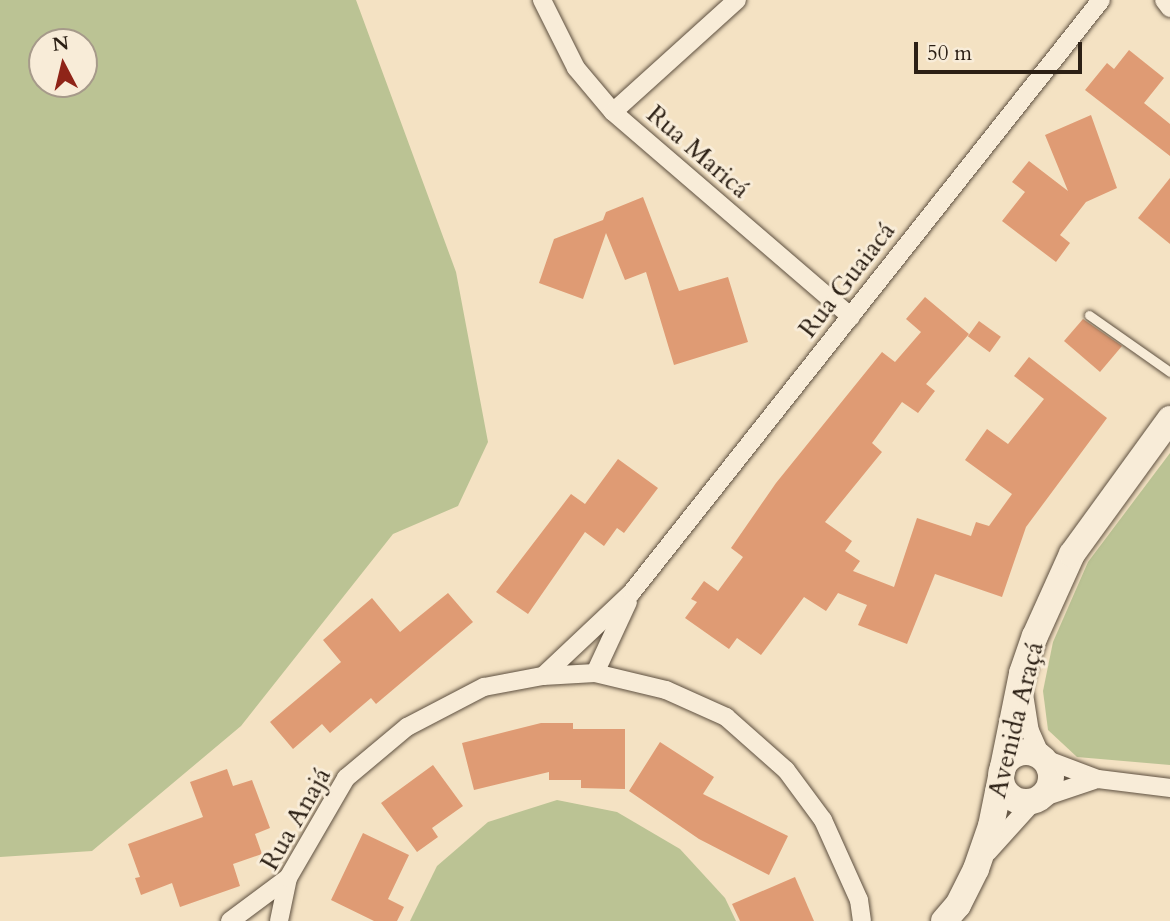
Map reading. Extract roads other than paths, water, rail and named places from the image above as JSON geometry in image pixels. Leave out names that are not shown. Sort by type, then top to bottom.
[{"type":"street","name":"Rua Maricá","points":[[542,0],[576,68],[613,112],[851,317]]},
{"type":"street","points":[[613,112],[737,0]]},
{"type":"street","name":"Rua Guaiacá","points":[[543,676],[632,592],[1101,0]]},
{"type":"street","points":[[1164,0],[1170,8]]},
{"type":"street","name":"Avenida Araçá","points":[[944,921],[958,905],[976,869],[991,826],[1022,674],[1072,554],[1170,419]]},
{"type":"street","name":"Rua Guaiacá","points":[[595,673],[632,592]]},
{"type":"street","name":"Rua Anajá","points":[[279,921],[288,878],[346,778],[407,727],[484,687],[543,676],[595,673],[666,690],[726,717],[786,770],[824,820],[859,900],[862,921]]},
{"type":"street","points":[[976,869],[1000,835],[1051,780],[1030,731],[1022,674]]},
{"type":"street","points":[[1098,779],[1063,787],[1035,800],[1021,802],[1006,793],[1001,771],[1017,754],[1042,758],[1098,779],[1170,788]]},
{"type":"street","points":[[230,921],[288,878]]},
{"type":"lane","points":[[1088,315],[1170,372]]}]
